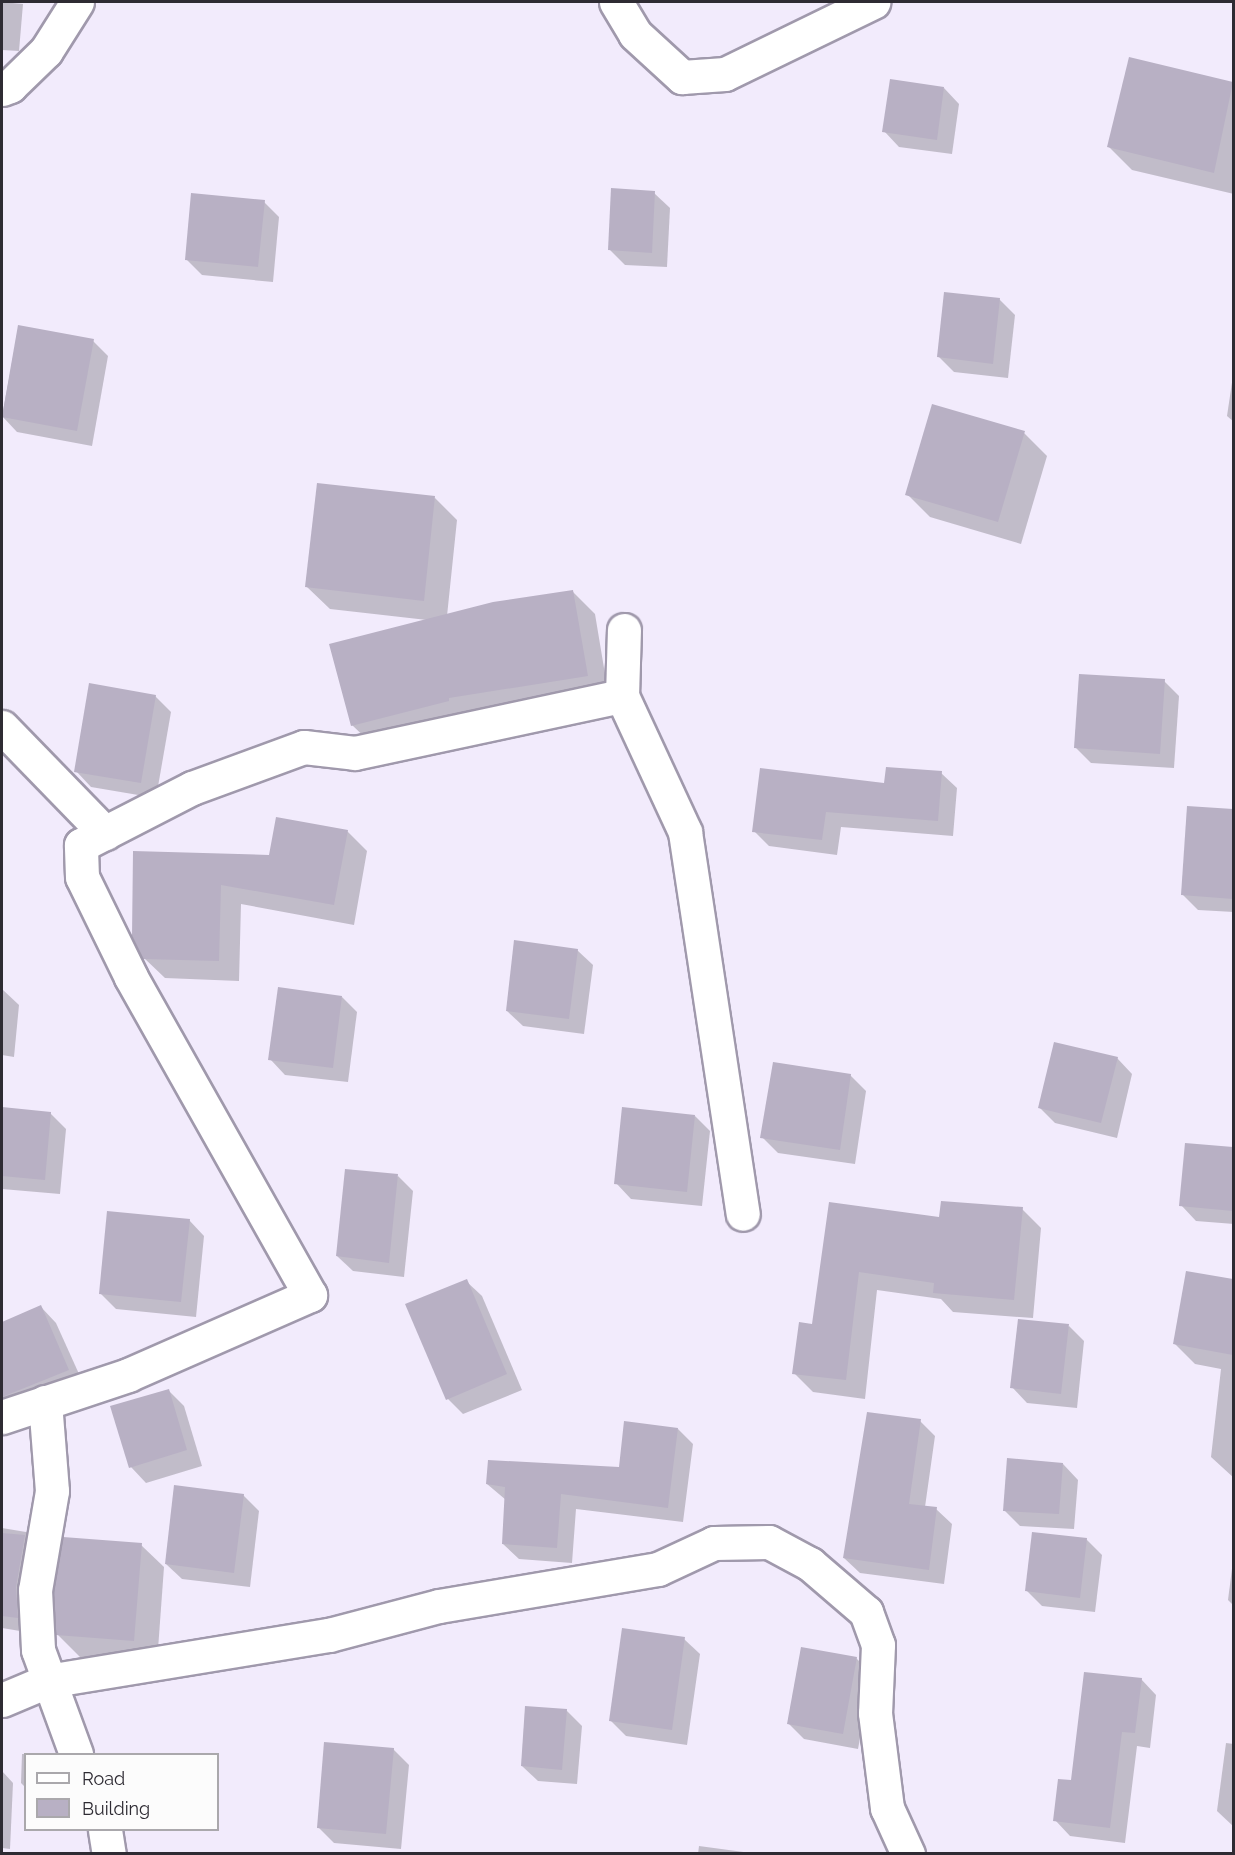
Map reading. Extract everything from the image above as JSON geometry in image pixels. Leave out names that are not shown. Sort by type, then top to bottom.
[{"type":"street","points":[[2,89],[10,86],[46,51],[77,2]]},
{"type":"street","points":[[616,2],[635,34],[682,77],[725,74],[873,2]]},
{"type":"street","points":[[624,630],[622,696],[685,832],[743,1214]]},
{"type":"street","points":[[2,1417],[128,1375],[310,1295],[188,1083],[82,878],[81,845],[192,788],[303,747],[355,753],[622,696]]},
{"type":"street","points":[[2,727],[105,833]]},
{"type":"street","points":[[45,1402],[52,1491],[35,1590],[38,1650],[47,1682],[75,1753]]},
{"type":"street","points":[[2,1700],[47,1682],[318,1637],[439,1606],[658,1569],[714,1543],[769,1542],[810,1564],[866,1612],[878,1645],[875,1713],[887,1808],[908,1854]]},
{"type":"street","points":[[105,1831],[109,1854]]},
{"type":"building","points":[[1129,57],[1233,82],[1214,173],[1107,147]]},
{"type":"building","points":[[890,79],[944,87],[937,140],[882,132]]},
{"type":"building","points":[[611,188],[655,191],[652,253],[608,250]]},
{"type":"building","points":[[191,193],[265,200],[258,267],[185,260]]},
{"type":"building","points":[[944,292],[1000,298],[993,364],[937,357]]},
{"type":"building","points":[[18,325],[94,339],[77,431],[2,417]]},
{"type":"building","points":[[932,404],[1025,431],[998,522],[905,495]]},
{"type":"building","points":[[317,483],[435,496],[424,601],[305,587]]},
{"type":"building","points":[[573,590],[588,676],[449,698],[449,701],[351,726],[329,644],[493,602]]},
{"type":"building","points":[[1079,674],[1165,679],[1160,754],[1074,748]]},
{"type":"building","points":[[89,683],[156,695],[141,783],[74,772]]},
{"type":"building","points":[[886,767],[942,771],[938,821],[826,812],[822,840],[752,832],[760,768],[884,783]]},
{"type":"building","points":[[1187,806],[1233,809],[1233,899],[1181,895]]},
{"type":"building","points":[[276,817],[348,830],[334,905],[221,885],[219,961],[143,959],[132,936],[133,851],[269,855]]},
{"type":"building","points":[[514,940],[578,949],[569,1019],[506,1011]]},
{"type":"building","points":[[278,987],[342,996],[333,1068],[268,1060]]},
{"type":"building","points":[[1054,1042],[1118,1057],[1101,1123],[1038,1108]]},
{"type":"building","points":[[773,1062],[851,1074],[840,1150],[760,1138]]},
{"type":"building","points":[[2,1107],[51,1112],[45,1180],[2,1176]]},
{"type":"building","points":[[622,1107],[695,1115],[687,1192],[614,1184]]},
{"type":"building","points":[[1185,1143],[1233,1147],[1233,1211],[1179,1206]]},
{"type":"building","points":[[345,1169],[398,1174],[389,1263],[336,1256]]},
{"type":"building","points":[[941,1201],[1023,1207],[1014,1300],[933,1293],[934,1283],[859,1272],[846,1380],[792,1374],[799,1322],[812,1324],[829,1202],[939,1217]]},
{"type":"building","points":[[107,1211],[190,1219],[181,1302],[99,1294]]},
{"type":"building","points":[[1186,1271],[1233,1279],[1233,1355],[1173,1344]]},
{"type":"building","points":[[467,1279],[507,1374],[446,1400],[405,1304]]},
{"type":"building","points":[[41,1305],[69,1370],[2,1397],[2,1322]]},
{"type":"building","points":[[1018,1319],[1069,1324],[1061,1394],[1010,1388]]},
{"type":"building","points":[[169,1389],[187,1450],[129,1468],[110,1406]]},
{"type":"building","points":[[867,1412],[921,1419],[909,1504],[937,1507],[929,1570],[843,1558]]},
{"type":"building","points":[[624,1421],[678,1428],[668,1508],[561,1494],[557,1548],[502,1544],[505,1487],[486,1484],[488,1460],[619,1467]]},
{"type":"building","points":[[1007,1458],[1063,1463],[1059,1514],[1003,1511]]},
{"type":"building","points":[[174,1485],[244,1494],[234,1573],[165,1564]]},
{"type":"building","points":[[1032,1532],[1087,1538],[1080,1598],[1025,1591]]},
{"type":"building","points":[[2,1533],[25,1535],[16,1587],[18,1618],[2,1616]]},
{"type":"building","points":[[63,1537],[142,1543],[134,1641],[56,1635],[54,1591]]},
{"type":"building","points":[[622,1628],[685,1637],[672,1730],[609,1721]]},
{"type":"building","points":[[801,1647],[857,1657],[843,1734],[787,1724]]},
{"type":"building","points":[[1084,1672],[1142,1678],[1135,1733],[1122,1732],[1110,1828],[1053,1821],[1058,1779],[1071,1780]]},
{"type":"building","points":[[525,1706],[567,1709],[562,1770],[521,1766]]},
{"type":"building","points":[[324,1742],[394,1748],[386,1834],[317,1828]]}]
